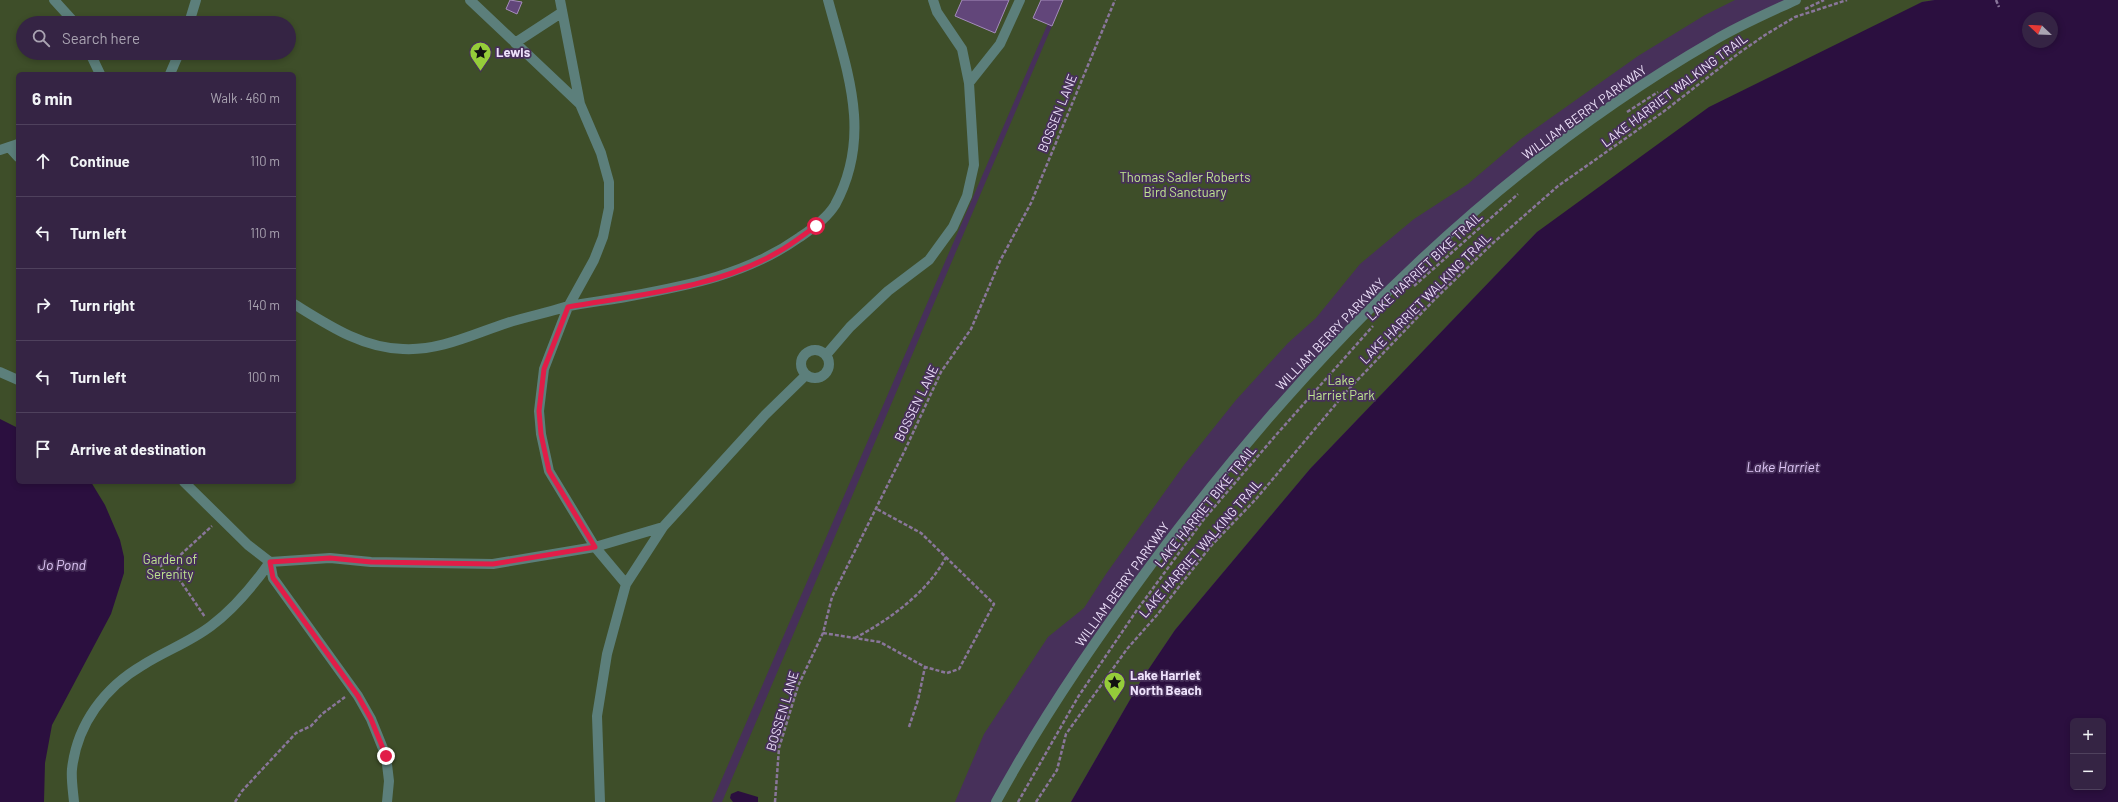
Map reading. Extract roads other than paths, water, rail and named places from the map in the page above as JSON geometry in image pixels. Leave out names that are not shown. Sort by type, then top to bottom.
[{"type":"street","points":[[54,0],[69,16]]},
{"type":"street","points":[[191,16],[196,0]]},
{"type":"street","points":[[470,0],[580,104]]},
{"type":"street","points":[[560,0],[561,13],[580,104],[603,160],[609,182],[609,208],[603,237],[594,260],[568,307],[544,369],[539,411],[541,434],[549,471],[595,547],[626,584]]},
{"type":"street","points":[[296,305],[325,323],[364,342],[386,348],[421,350],[438,347],[509,323],[568,307],[684,287],[723,276],[778,253],[816,226],[834,207],[851,168],[855,126],[854,98],[828,0]]},
{"type":"street","points":[[826,354],[850,327],[888,291],[929,260],[953,227],[967,196],[974,165],[969,83],[962,49],[937,12],[933,0]]},
{"type":"street","points":[[969,83],[1000,44],[1020,0]]},
{"type":"street","name":"WILLIAM BERRY PARKWAY","points":[[996,802],[1031,739],[1096,639],[1244,446],[1314,366],[1390,290],[1473,212],[1583,125],[1659,73],[1714,40],[1796,0]]},
{"type":"street","points":[[515,43],[561,13]]},
{"type":"street","points":[[93,60],[99,72]]},
{"type":"street","points":[[171,72],[176,60]]},
{"type":"street","points":[[9,147],[16,155]]},
{"type":"street","points":[[817,350],[826,354],[829,363],[827,372],[819,378],[810,378],[806,375],[801,367],[802,358],[805,354],[817,350]]},
{"type":"street","points":[[0,372],[16,379]]},
{"type":"street","points":[[600,802],[597,716],[607,654],[626,584],[662,527],[765,415],[806,375]]},
{"type":"street","points":[[186,484],[248,545],[270,562],[330,558],[371,562],[493,564],[595,547],[662,527]]},
{"type":"street","points":[[74,802],[72,769],[80,736],[95,706],[116,683],[142,665],[188,642],[212,626],[244,597],[270,562]]},
{"type":"street","points":[[270,562],[273,578],[354,690],[371,719],[386,756],[389,781],[387,802]]},
{"type":"water","name":"Lake Harriet","points":[[1935,0],[2118,0],[2118,802],[1071,802],[1142,679],[1175,630],[1310,469],[1537,232],[1709,107],[1922,2]]},
{"type":"water","name":"Jo Pond","points":[[0,419],[16,427],[16,484],[92,484],[105,505],[120,540],[124,557],[124,573],[111,614],[52,725],[45,763],[44,802],[0,802]]},
{"type":"water","points":[[738,791],[758,797],[758,802],[733,802],[730,798],[731,794]]},
{"type":"place","name":"Lewis","points":[[480,72]]},
{"type":"place","name":"Lake Harriet North Beach","points":[[1114,702]]},
{"type":"park label","name":"Thomas Sadler Roberts Bird Sanctuary","points":[[1185,184]]},
{"type":"park label","name":"Lake Harriet Park","points":[[1341,388]]},
{"type":"park label","name":"Garden of Serenity","points":[[170,566]]}]
